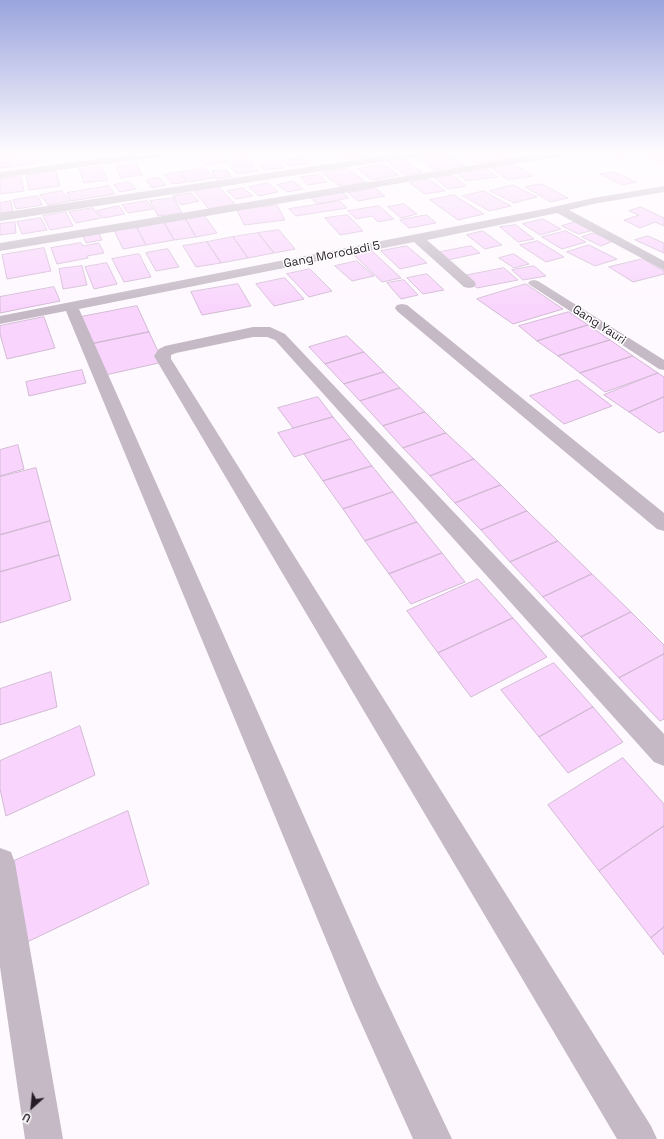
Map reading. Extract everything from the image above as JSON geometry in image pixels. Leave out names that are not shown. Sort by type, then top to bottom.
[{"type":"street","points":[[0,218],[76,206]]},
{"type":"street","points":[[0,248],[247,206]]},
{"type":"street","name":"Gang Morodadi 5","points":[[0,320],[570,206]]},
{"type":"street","points":[[558,209],[664,266]]},
{"type":"street","points":[[417,238],[469,284]]},
{"type":"street","points":[[71,307],[365,994],[434,1139]]},
{"type":"street","points":[[402,308],[664,524]]},
{"type":"street","points":[[638,1139],[163,358],[162,356],[165,352],[171,349],[244,333],[270,332],[280,337],[664,753]]},
{"type":"street","points":[[0,863],[44,1139]]},
{"type":"lane","name":"Gang Yauri","points":[[534,283],[664,366]]},
{"type":"building","points":[[0,206],[12,206],[13,211],[0,213]]},
{"type":"building","points":[[15,206],[35,206],[16,209]]},
{"type":"building","points":[[119,206],[125,214],[103,218],[97,211]]},
{"type":"building","points":[[123,206],[151,206],[153,209],[128,213]]},
{"type":"building","points":[[153,206],[178,206],[182,213],[158,216]]},
{"type":"building","points":[[207,206],[224,206],[209,209]]},
{"type":"building","points":[[278,206],[285,220],[244,225],[237,210]]},
{"type":"building","points":[[307,206],[345,206],[347,208],[296,216],[289,209]]},
{"type":"building","points":[[379,206],[394,219],[378,222],[372,216],[356,219],[348,211]]},
{"type":"building","points":[[407,206],[417,214],[401,218],[388,207]]},
{"type":"building","points":[[439,206],[472,206],[484,214],[458,220]]},
{"type":"building","points":[[481,206],[510,206],[489,211]]},
{"type":"building","points":[[641,207],[664,218],[664,226],[655,222],[640,228],[624,220],[639,215],[629,211]]},
{"type":"building","points":[[93,208],[101,218],[76,223],[69,212]]},
{"type":"building","points":[[66,212],[73,226],[50,230],[43,216]]},
{"type":"building","points":[[204,215],[217,233],[196,237],[185,218]]},
{"type":"building","points":[[348,215],[363,231],[340,235],[325,218]]},
{"type":"building","points":[[427,215],[436,223],[409,228],[400,220]]},
{"type":"building","points":[[41,218],[47,230],[22,234],[17,222]]},
{"type":"building","points":[[185,218],[196,237],[174,240],[164,222]]},
{"type":"building","points":[[543,219],[561,229],[540,235],[523,224]]},
{"type":"building","points":[[578,221],[594,230],[578,234],[562,226]]},
{"type":"building","points":[[15,222],[16,233],[0,235],[0,224]]},
{"type":"building","points":[[164,222],[174,240],[146,245],[136,226]]},
{"type":"building","points":[[516,225],[534,239],[518,242],[500,227]]},
{"type":"building","points":[[136,226],[146,245],[123,249],[114,230]]},
{"type":"building","points":[[279,230],[295,249],[274,253],[258,233]]},
{"type":"building","points":[[483,231],[502,245],[485,249],[467,235]]},
{"type":"building","points":[[566,231],[586,242],[562,249],[542,237]]},
{"type":"building","points":[[99,233],[102,240],[86,243],[83,236]]},
{"type":"building","points":[[258,233],[274,253],[248,258],[233,237]]},
{"type":"building","points":[[594,233],[613,241],[601,246],[582,237]]},
{"type":"building","points":[[648,236],[664,243],[664,253],[635,240]]},
{"type":"building","points":[[233,237],[248,258],[221,263],[207,242]]},
{"type":"building","points":[[538,241],[564,257],[546,262],[520,245]]},
{"type":"building","points":[[207,242],[221,263],[196,267],[183,246]]},
{"type":"building","points":[[81,243],[83,246],[99,243],[104,253],[87,256],[88,258],[57,264],[51,248]]},
{"type":"building","points":[[589,245],[617,259],[595,266],[567,252]]},
{"type":"building","points":[[407,246],[427,263],[400,269],[381,251]]},
{"type":"building","points":[[471,246],[480,253],[443,261],[435,253]]},
{"type":"building","points":[[44,248],[51,271],[7,279],[2,255]]},
{"type":"building","points":[[168,249],[179,267],[156,271],[146,253]]},
{"type":"building","points":[[372,251],[401,278],[382,282],[354,255]]},
{"type":"building","points":[[139,254],[151,277],[124,282],[112,259]]},
{"type":"building","points":[[514,254],[529,264],[514,268],[499,258]]},
{"type":"building","points":[[643,259],[664,271],[664,274],[633,282],[609,267]]},
{"type":"building","points":[[357,261],[374,276],[352,281],[335,266]]},
{"type":"building","points":[[107,263],[117,284],[94,289],[85,267]]},
{"type":"building","points":[[82,266],[87,285],[63,289],[59,269]]},
{"type":"building","points":[[534,266],[546,276],[523,280],[512,270]]},
{"type":"building","points":[[504,268],[518,280],[477,288],[463,276]]},
{"type":"building","points":[[310,269],[332,291],[309,297],[287,274]]},
{"type":"building","points":[[427,274],[444,290],[423,294],[407,278]]},
{"type":"building","points":[[285,278],[304,299],[274,306],[256,284]]},
{"type":"building","points":[[404,280],[418,295],[401,299],[387,283]]},
{"type":"building","points":[[238,284],[251,306],[202,315],[191,292]]},
{"type":"building","points":[[526,284],[563,309],[513,324],[477,299]]},
{"type":"building","points":[[54,287],[60,301],[0,313],[0,297]]},
{"type":"building","points":[[137,306],[149,332],[91,344],[81,317]]},
{"type":"building","points":[[569,312],[588,325],[537,341],[519,326]]},
{"type":"building","points":[[44,317],[55,348],[7,359],[0,334],[0,326]]},
{"type":"building","points":[[588,325],[610,340],[558,356],[537,341]]},
{"type":"building","points":[[149,332],[163,362],[101,376],[91,344]]},
{"type":"building","points":[[347,336],[364,352],[325,364],[309,347]]},
{"type":"building","points":[[610,340],[633,356],[580,373],[558,356]]},
{"type":"building","points":[[364,352],[384,372],[344,384],[325,364]]},
{"type":"building","points":[[633,356],[658,373],[605,392],[580,373]]},
{"type":"building","points":[[82,370],[86,383],[29,396],[26,382]]},
{"type":"building","points":[[384,372],[400,388],[360,401],[344,384]]},
{"type":"building","points":[[658,373],[664,377],[664,397],[629,412],[604,395]]},
{"type":"building","points":[[578,380],[612,406],[564,424],[530,396]]},
{"type":"building","points":[[400,388],[425,412],[383,426],[360,401]]},
{"type":"building","points":[[318,397],[333,417],[293,428],[278,408]]},
{"type":"building","points":[[664,397],[664,431],[659,433],[629,412]]},
{"type":"building","points":[[425,412],[446,433],[403,448],[383,426]]},
{"type":"building","points":[[333,417],[351,439],[294,457],[278,433]]},
{"type":"building","points":[[446,433],[474,459],[430,476],[403,448]]},
{"type":"building","points":[[351,439],[372,466],[323,481],[304,454]]},
{"type":"building","points":[[18,445],[24,469],[0,476],[0,450]]},
{"type":"building","points":[[474,459],[501,485],[455,503],[430,476]]},
{"type":"building","points":[[372,466],[393,492],[343,509],[323,481]]},
{"type":"building","points":[[36,468],[50,521],[0,535],[0,477]]},
{"type":"building","points":[[501,485],[527,511],[481,530],[455,503]]},
{"type":"building","points":[[393,492],[417,522],[365,541],[343,509]]},
{"type":"building","points":[[527,511],[558,541],[510,562],[481,530]]},
{"type":"building","points":[[50,521],[59,555],[0,572],[0,535]]},
{"type":"building","points":[[417,522],[442,553],[389,574],[365,541]]},
{"type":"building","points":[[558,541],[592,574],[543,597],[510,562]]},
{"type":"building","points":[[442,553],[465,582],[411,604],[389,574]]},
{"type":"building","points":[[59,555],[71,600],[0,623],[0,572]]},
{"type":"building","points":[[592,574],[631,612],[581,637],[543,597]]},
{"type":"building","points":[[478,579],[513,618],[438,653],[407,611]]},
{"type":"building","points":[[631,612],[664,645],[664,654],[619,678],[581,637]]},
{"type":"building","points":[[513,618],[547,657],[471,697],[438,653]]},
{"type":"building","points":[[664,654],[664,719],[660,721],[619,678]]},
{"type":"building","points":[[554,663],[593,707],[539,737],[501,690]]},
{"type":"building","points":[[51,672],[57,707],[0,725],[0,689]]},
{"type":"building","points":[[593,707],[623,742],[568,773],[539,737]]},
{"type":"building","points":[[80,726],[95,775],[6,816],[0,789],[0,761]]},
{"type":"building","points":[[623,758],[664,804],[664,826],[599,871],[548,805]]},
{"type":"building","points":[[128,811],[149,884],[27,942],[14,861]]},
{"type":"building","points":[[664,826],[664,927],[651,938],[599,871]]},
{"type":"building","points":[[664,927],[664,955],[651,938]]}]
